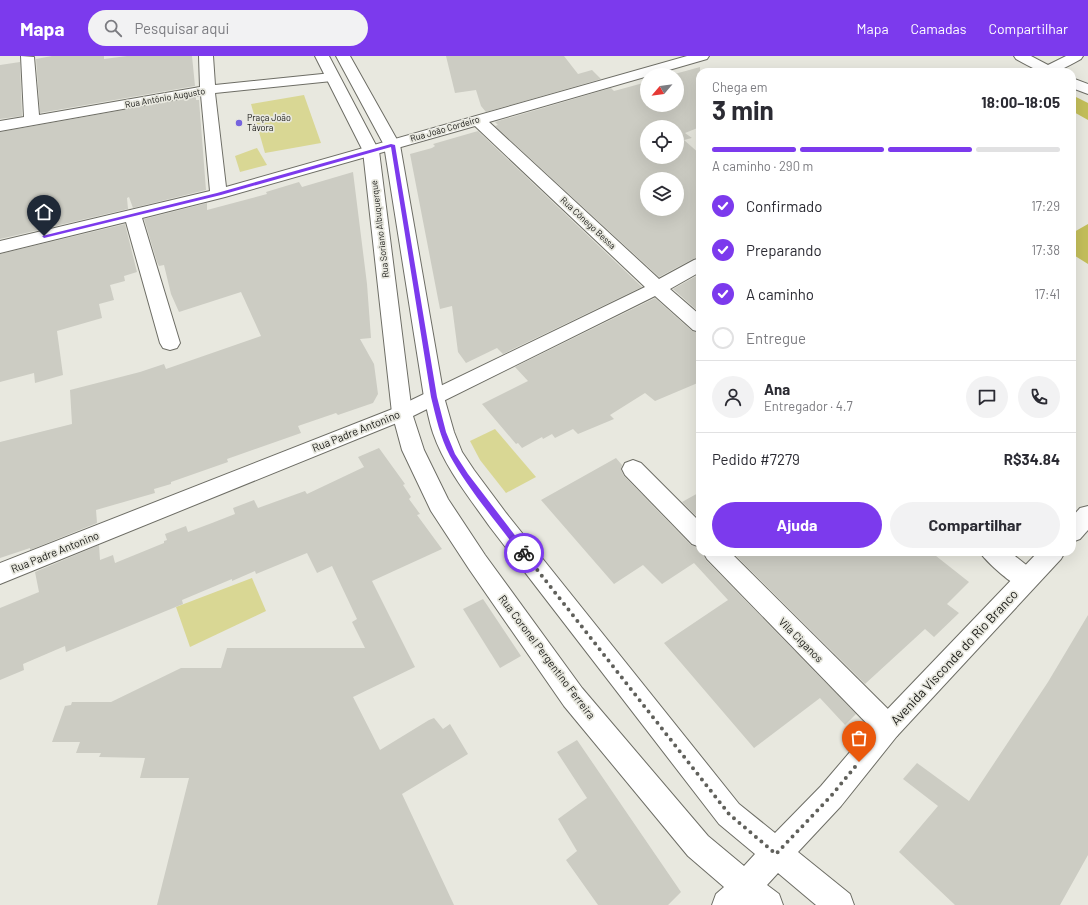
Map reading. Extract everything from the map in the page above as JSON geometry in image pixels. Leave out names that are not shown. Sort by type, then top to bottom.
[{"type":"street","points":[[206,56],[207,90],[219,194]]},
{"type":"street","name":"Rua Soriano Albuquerque","points":[[322,56],[371,151],[402,413]]},
{"type":"street","points":[[343,56],[392,145],[434,397],[443,432],[452,455],[498,520],[729,814],[839,905]]},
{"type":"street","name":"Rua João Cordeiro","points":[[0,248],[219,194],[702,56]]},
{"type":"street","points":[[1021,56],[1042,68]]},
{"type":"street","points":[[1056,68],[1076,56]]},
{"type":"street","points":[[27,57],[32,120]]},
{"type":"street","name":"Rua Antônio Augusto","points":[[0,126],[207,90],[332,77]]},
{"type":"street","points":[[1076,84],[1088,90]]},
{"type":"street","name":"Rua Cônego Bessa","points":[[478,120],[657,288],[696,322]]},
{"type":"street","points":[[133,215],[170,343]]},
{"type":"street","name":"Rua Padre Antonino","points":[[0,574],[402,413],[657,288],[696,266]]},
{"type":"street","name":"Rua Coronel Pergentino Ferreira","points":[[402,413],[413,450],[439,505],[477,562],[574,697],[698,846],[736,896],[768,905]]},
{"type":"street","points":[[633,470],[696,533]]},
{"type":"street","points":[[1076,528],[1088,515]]},
{"type":"street","name":"Vila Ciganos","points":[[718,556],[888,727]]},
{"type":"street","points":[[997,556],[1027,578]]},
{"type":"street","name":"Avenida Visconde do Rio Branco","points":[[736,896],[831,796],[888,727],[1049,556]]},
{"type":"shaded area","points":[[304,95],[321,143],[265,153],[251,104]]},
{"type":"shaded area","points":[[1076,97],[1088,103],[1088,120],[1076,113]]},
{"type":"shaded area","points":[[257,148],[267,165],[240,172],[235,156]]},
{"type":"shaded area","points":[[1088,224],[1088,264],[1076,256],[1076,231]]},
{"type":"shaded area","points":[[495,429],[536,477],[506,493],[480,460],[470,441]]},
{"type":"shaded area","points":[[252,578],[266,611],[190,647],[176,607]]},
{"type":"building","points":[[52,56],[104,56],[104,59],[127,56],[192,56],[195,86],[40,113],[36,59]]},
{"type":"building","points":[[446,56],[564,56],[578,74],[592,70],[601,79],[486,112],[481,106],[476,90],[455,93]]},
{"type":"building","points":[[20,62],[22,116],[0,119],[0,65]]},
{"type":"building","points":[[696,68],[696,129],[685,133],[692,138],[684,140],[696,150],[696,258],[659,277],[495,126],[498,125],[495,122],[611,88],[614,91],[640,84],[640,112],[684,112],[684,71]]},
{"type":"building","points":[[196,97],[196,100],[199,100],[206,190],[133,208],[129,197],[127,198],[128,209],[0,239],[0,132]]},
{"type":"building","points":[[478,131],[642,287],[503,354],[497,348],[466,363],[458,352],[452,306],[440,309],[410,154],[432,148],[435,146],[433,144]]},
{"type":"building","points":[[353,172],[367,284],[371,338],[360,339],[374,364],[378,394],[373,403],[338,415],[336,413],[298,426],[301,433],[227,459],[228,462],[171,482],[171,484],[154,489],[155,493],[96,510],[97,523],[30,550],[30,548],[0,558],[0,442],[72,424],[70,390],[140,372],[164,364],[166,369],[261,336],[241,292],[179,312],[171,294],[164,265],[159,266],[157,262],[144,219],[207,203],[207,210],[267,194],[266,192],[299,182],[302,187]]},
{"type":"building","points":[[125,224],[137,272],[124,276],[125,281],[110,285],[114,300],[99,304],[102,318],[57,331],[63,375],[35,383],[34,373],[0,382],[0,254]]},
{"type":"building","points":[[696,276],[696,309],[673,289]]},
{"type":"building","points":[[655,298],[692,331],[696,332],[696,384],[655,401],[645,393],[610,415],[614,419],[578,434],[573,429],[555,438],[552,434],[543,439],[542,437],[522,448],[518,443],[516,444],[482,404],[528,381],[515,367]]},
{"type":"building","points":[[379,448],[405,484],[403,485],[411,497],[409,499],[420,514],[417,515],[442,549],[372,581],[415,667],[353,697],[380,750],[434,718],[443,729],[450,724],[468,754],[402,794],[454,905],[157,905],[189,778],[140,778],[145,758],[99,757],[101,753],[76,753],[80,742],[52,742],[65,706],[71,705],[72,702],[111,702],[181,668],[221,668],[227,648],[365,648],[352,622],[357,619],[332,566],[317,573],[307,553],[256,574],[255,571],[232,581],[232,579],[182,600],[183,604],[66,652],[65,646],[23,664],[24,670],[0,680],[0,608],[39,592],[35,572],[99,545],[100,560],[113,555],[115,563],[164,543],[164,541],[167,540],[165,534],[186,526],[188,532],[212,523],[235,514],[233,508],[254,500],[258,508],[305,491],[307,494],[364,467],[358,457]]},
{"type":"building","points":[[616,458],[622,465],[621,470],[624,476],[691,545],[696,547],[696,556],[704,556],[706,560],[856,714],[845,725],[820,698],[754,748],[664,643],[728,600],[694,563],[662,584],[643,565],[614,584],[541,500]]},
{"type":"building","points":[[696,494],[696,516],[682,502]]},
{"type":"building","points":[[736,556],[936,556],[969,582],[947,604],[959,613],[934,637],[925,629],[865,684]]},
{"type":"building","points":[[483,599],[521,656],[500,668],[463,609]]},
{"type":"building","points":[[1088,615],[1088,855],[1060,905],[955,905],[899,852],[938,806],[903,779],[917,763],[969,801],[1048,682]]},
{"type":"building","points":[[577,740],[681,892],[668,905],[598,905],[566,860],[577,851],[558,819],[587,798],[557,752]]},
{"type":"way so far","points":[[524,553],[729,814],[776,854],[831,796],[859,762]]},
{"type":"place","name":"Praça João Távora","points":[[239,123]]},
{"type":"route","points":[[44,236],[219,194],[392,145],[434,397],[443,432],[452,455],[466,476],[524,553]]}]
